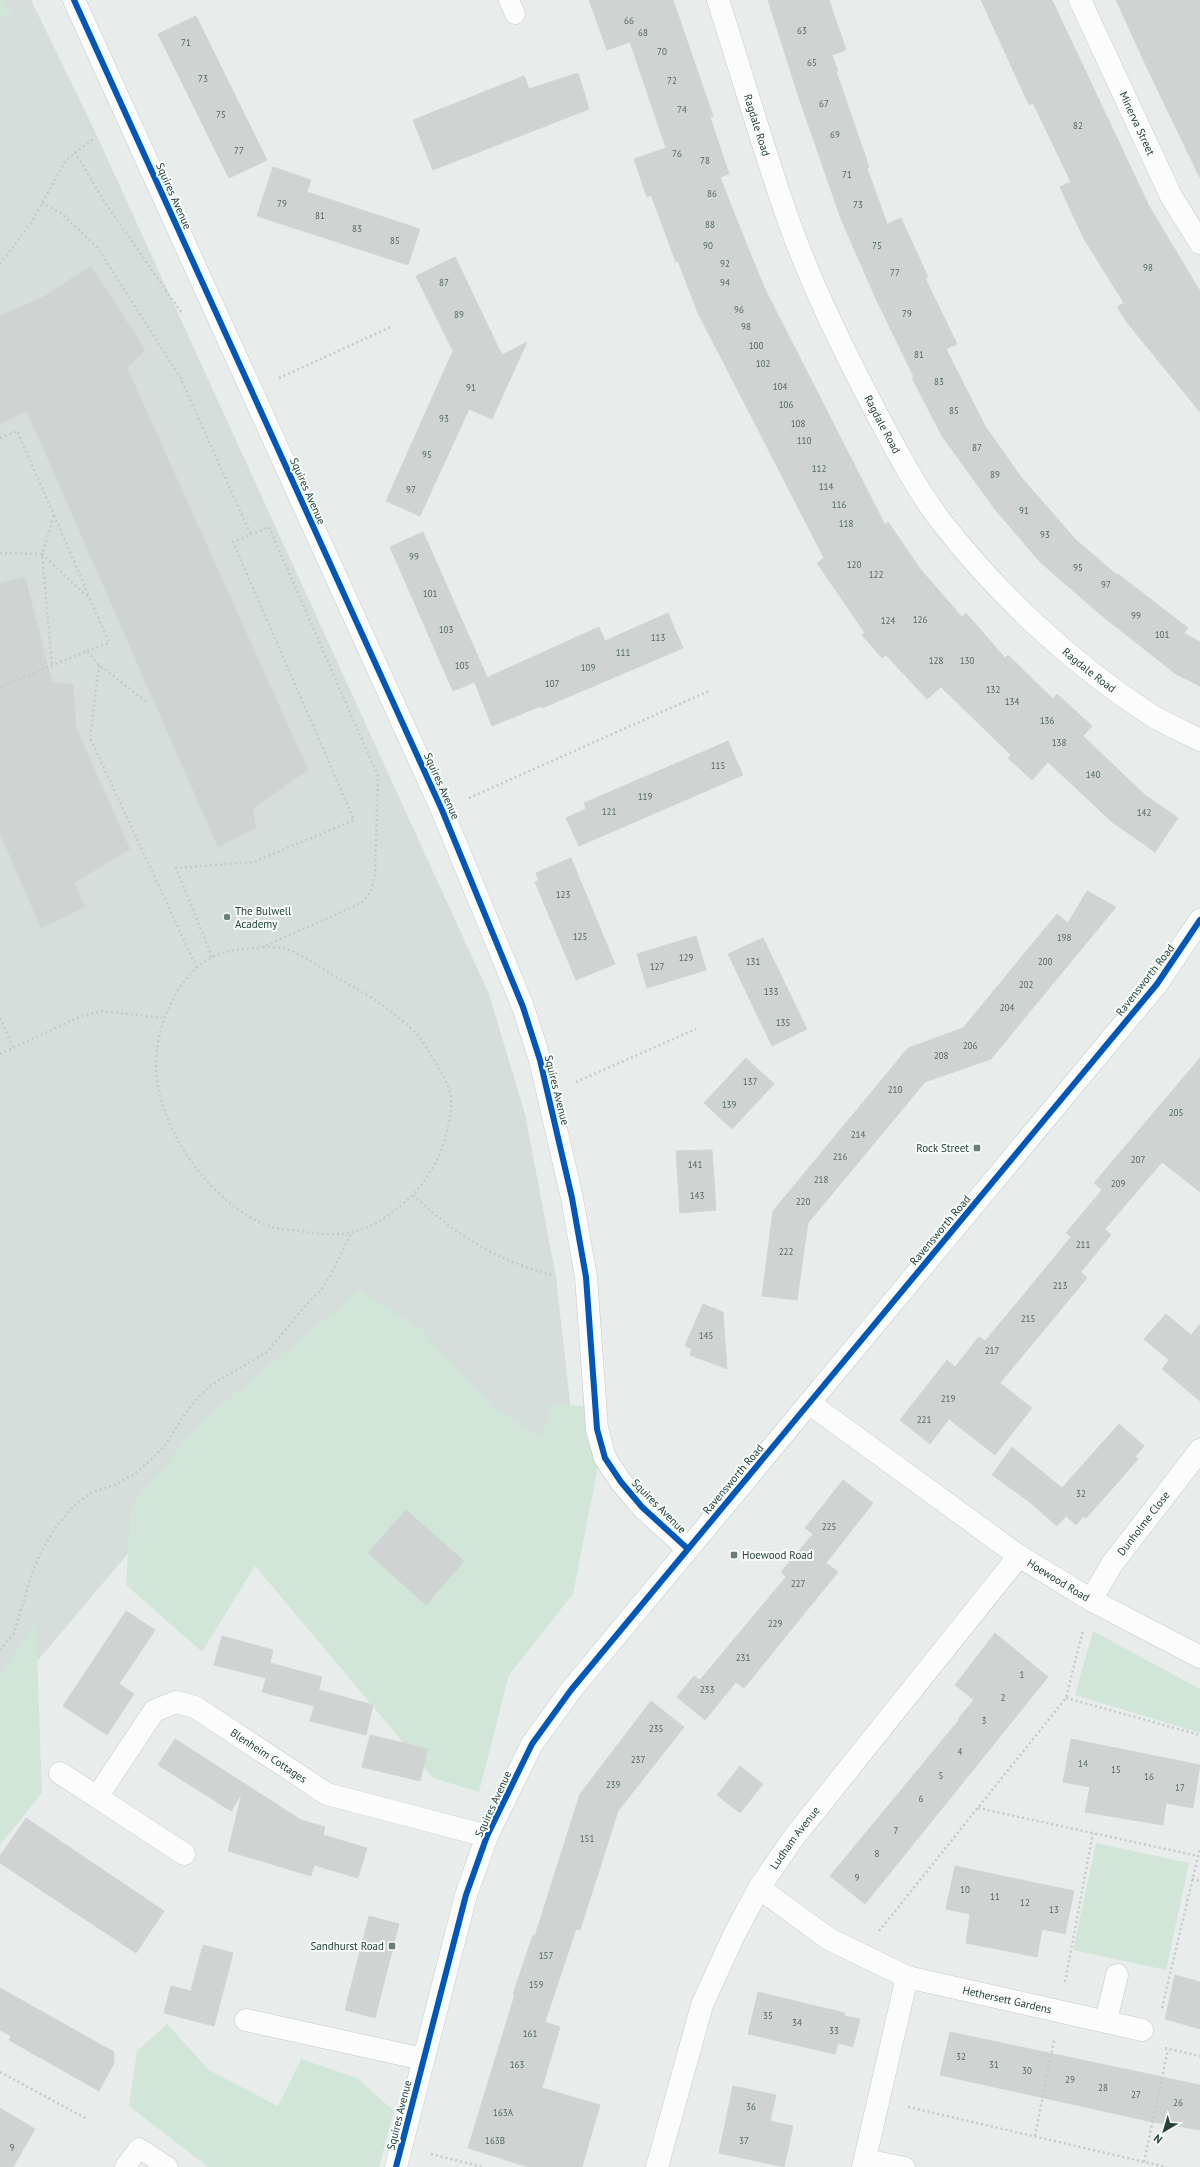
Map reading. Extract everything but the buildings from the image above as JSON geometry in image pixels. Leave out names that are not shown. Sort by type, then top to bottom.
[{"type":"street","name":"Squires Avenue","points":[[74,0],[442,810],[523,1007],[540,1060],[572,1198],[586,1277],[597,1429],[605,1458],[621,1482],[642,1507],[688,1548],[571,1690],[532,1744],[487,1836],[466,1895],[396,2167]]},
{"type":"street","name":"Ragdale Road","points":[[718,0],[795,237],[817,290],[859,381],[910,475],[939,519],[986,573],[1036,625],[1092,671],[1152,716],[1200,740]]},
{"type":"street","name":"Minerva Street","points":[[1080,0],[1171,196],[1200,243]]},
{"type":"street","name":"Ravensworth Road","points":[[688,1548],[1157,984],[1200,920]]},
{"type":"street","name":"Hoewood Road","points":[[809,1403],[1019,1556],[1091,1600],[1200,1657]]},
{"type":"street","name":"Dunholme Close","points":[[1091,1600],[1112,1564],[1200,1450]]},
{"type":"street","name":"Ludham Avenue","points":[[657,2167],[702,2005],[734,1935],[759,1888],[794,1837],[1019,1556]]},
{"type":"street","name":"Blenheim Cottages","points":[[97,1797],[154,1711],[176,1702],[195,1707],[327,1794],[487,1836]]},
{"type":"street","points":[[60,1773],[184,1854]]},
{"type":"street","name":"Hethersett Gardens","points":[[759,1888],[829,1940],[907,1977],[1142,2030]]},
{"type":"street","points":[[1106,2021],[1117,1975]]},
{"type":"street","points":[[864,2163],[907,1977]]},
{"type":"street","points":[[246,2020],[423,2059]]},
{"type":"lane","points":[[125,2167],[139,2148],[168,2167]]},
{"type":"lane","points":[[864,2163],[905,2167]]},
{"type":"path","points":[[0,264],[31,223],[66,160],[93,139]]},
{"type":"path","points":[[75,152],[102,198],[182,314]]},
{"type":"path","points":[[42,203],[61,213],[97,247],[180,377],[250,535]]},
{"type":"path","points":[[252,391],[393,326]]},
{"type":"path","points":[[0,438],[17,430],[109,643],[0,687]]},
{"type":"path","points":[[52,665],[42,554],[54,515]]},
{"type":"path","points":[[212,957],[176,868],[254,862],[354,820],[233,542],[269,527],[378,776],[375,874],[371,891],[364,901],[355,906],[263,947]]},
{"type":"path","points":[[0,553],[42,554],[90,599]]},
{"type":"path","points":[[87,651],[99,665],[147,702]]},
{"type":"path","points":[[99,665],[90,738],[197,968]]},
{"type":"path","points":[[468,798],[711,690]]},
{"type":"path","points":[[263,947],[285,949],[370,996],[416,1033],[444,1076],[451,1098],[449,1126],[440,1156],[429,1174],[413,1195],[394,1212],[351,1234],[324,1236],[269,1226],[243,1213],[222,1196],[202,1175],[188,1157],[177,1138],[162,1104],[156,1062],[164,1018],[174,995],[197,968],[212,957],[227,951],[263,947]]},
{"type":"path","points":[[0,1054],[79,1017],[102,1011],[164,1018]]},
{"type":"path","points":[[0,1018],[13,1047]]},
{"type":"path","points":[[548,1095],[696,1029]]},
{"type":"path","points":[[413,1195],[468,1239],[481,1248],[506,1260],[556,1277],[586,1277]]},
{"type":"path","points":[[0,1650],[14,1633],[42,1550],[64,1518],[90,1493],[114,1485],[133,1475],[167,1442],[182,1418],[198,1397],[210,1385],[267,1352],[306,1305],[322,1290],[351,1234]]},
{"type":"path","points":[[861,1954],[1066,1698],[1091,1600]]},
{"type":"path","points":[[1066,1698],[1200,1735]]},
{"type":"path","points":[[978,1808],[1198,1856]]},
{"type":"path","points":[[1161,2010],[1200,1848]]},
{"type":"path","points":[[1192,1879],[1200,1881]]},
{"type":"path","points":[[1160,2047],[1200,2056]]},
{"type":"path","points":[[1144,2162],[1168,2049]]},
{"type":"path","points":[[0,2072],[87,2119]]},
{"type":"path","points":[[879,2100],[1166,2167]]},
{"type":"path","points":[[401,2146],[483,2167]]},
{"type":"shaded area","name":"The Bulwell Academy","points":[[0,0],[31,0],[92,125],[489,994],[525,1114],[556,1277],[571,1411],[567,1502],[186,1485],[0,1705]]},
{"type":"green space","points":[[0,0],[4,0],[11,12],[0,18]]},
{"type":"green space","points":[[360,1290],[422,1330],[493,1408],[540,1436],[552,1405],[587,1406],[599,1461],[573,1594],[509,1675],[479,1792],[433,1778],[255,1566],[202,1652],[126,1585],[131,1506],[202,1421]]},
{"type":"green space","points":[[36,1623],[42,1793],[0,1845],[0,1677]]},
{"type":"green space","points":[[1093,1631],[1200,1689],[1200,1733],[1075,1695]]},
{"type":"green space","points":[[1096,1843],[1189,1863],[1166,1970],[1073,1950]]},
{"type":"green space","points":[[167,2024],[209,2070],[278,2106],[301,2059],[357,2078],[394,2111],[379,2167],[208,2167],[129,2106],[137,2051]]},
{"type":"cycle path","points":[[74,0],[442,810],[523,1007],[540,1060],[572,1198],[586,1277],[597,1429],[605,1458],[621,1482],[642,1507],[688,1549]]},
{"type":"cycle path","points":[[396,2167],[466,1895],[487,1836],[532,1744],[571,1690],[1157,984],[1200,920]]},
{"type":"place","name":"The Bulwell Academy","points":[[227,917]]},
{"type":"place","name":"Rock Street","points":[[977,1148]]},
{"type":"place","name":"Hoewood Road","points":[[734,1555]]},
{"type":"place","name":"Sandhurst Road","points":[[392,1946]]}]
